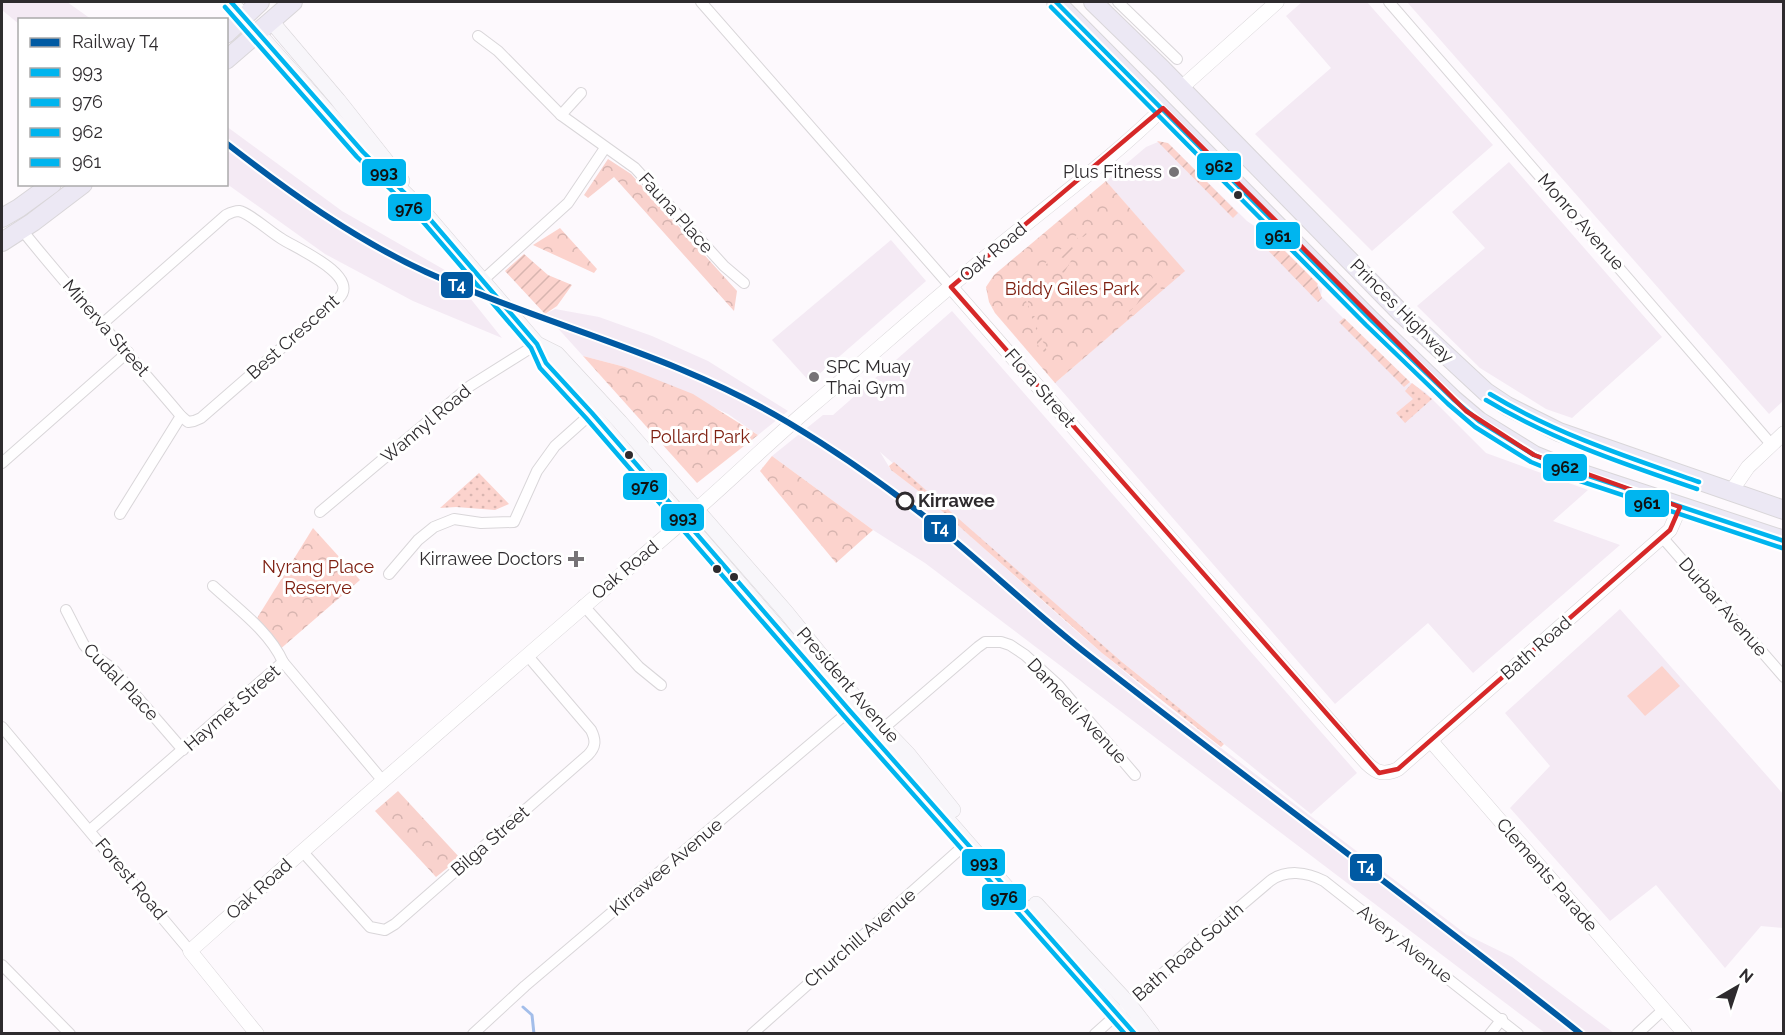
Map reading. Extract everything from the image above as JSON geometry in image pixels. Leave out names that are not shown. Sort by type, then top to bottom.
[{"type":"highway","points":[[228,58],[293,2]]},
{"type":"highway","name":"Princes Highway","points":[[1056,2],[1371,320],[1479,421],[1551,463],[1784,540]]},
{"type":"highway","name":"Princes Highway","points":[[1093,2],[1181,88],[1402,314],[1486,392],[1507,406],[1559,432],[1784,510]]},
{"type":"highway","name":"President Avenue","points":[[253,7],[264,27]]},
{"type":"highway","points":[[228,32],[253,7]]},
{"type":"highway","name":"Oak Road","points":[[1163,108],[1181,88]]},
{"type":"highway","points":[[3,215],[49,186]]},
{"type":"highway","points":[[2,242],[22,230],[80,186]]},
{"type":"main road","name":"President Avenue","points":[[264,27],[338,100],[423,211],[537,344],[546,363],[786,612],[856,708],[1036,904],[1123,1009],[1135,1034]]},
{"type":"main road","name":"President Avenue","points":[[537,344],[557,354],[691,514]]},
{"type":"main road","name":"President Avenue","points":[[879,732],[968,842],[1123,1009],[1152,1034]]},
{"type":"street","name":"President Avenue","points":[[231,2],[253,7]]},
{"type":"street","name":"Flora Street","points":[[701,2],[1362,758],[1379,773]]},
{"type":"street","points":[[1118,2],[1177,59]]},
{"type":"street","name":"Oak Road","points":[[1181,88],[1277,2]]},
{"type":"street","name":"Monro Avenue","points":[[1389,2],[1772,444]]},
{"type":"street","name":"Fauna Place","points":[[478,36],[498,51],[561,115],[635,168],[724,266],[744,283]]},
{"type":"street","points":[[561,115],[581,93]]},
{"type":"street","name":"Oak Road","points":[[190,951],[583,605],[951,287],[1015,233],[1079,184],[1163,108]]},
{"type":"street","points":[[483,280],[568,203],[605,148]]},
{"type":"street","name":"Best Crescent","points":[[101,325],[226,215],[235,211],[244,213],[281,239],[300,248],[340,278],[344,291],[339,298],[201,418],[192,422]]},
{"type":"street","name":"Minerva Street","points":[[22,230],[181,416],[188,422],[192,422]]},
{"type":"street","name":"Wannyl Road","points":[[320,512],[470,386],[537,344]]},
{"type":"street","points":[[2,463],[128,352]]},
{"type":"street","points":[[389,574],[418,540],[434,527],[454,519],[481,523],[514,522],[537,471],[555,446],[592,413]]},
{"type":"street","points":[[120,514],[181,416]]},
{"type":"street","points":[[1730,493],[1748,467],[1784,433]]},
{"type":"street","name":"Bath Road","points":[[1379,773],[1385,774],[1398,769],[1662,537],[1672,527],[1680,507]]},
{"type":"street","name":"Durbar Avenue","points":[[1662,537],[1784,677]]},
{"type":"street","points":[[213,586],[254,623],[278,651],[283,662]]},
{"type":"street","points":[[583,605],[639,667],[661,685]]},
{"type":"street","name":"Cudal Place","points":[[66,610],[84,645],[98,659],[112,668],[183,750]]},
{"type":"street","name":"Dameeli Avenue","points":[[879,732],[978,646],[985,642],[1001,642],[1016,648],[1045,673],[1135,775]]},
{"type":"street","name":"Bilga Street","points":[[302,850],[366,924],[375,930],[390,928],[446,880],[588,755],[594,747],[594,736],[591,730],[527,655]]},
{"type":"street","name":"Haymet Street","points":[[90,830],[283,662],[383,781]]},
{"type":"street","name":"Kirrawee Avenue","points":[[473,1034],[525,986],[856,708]]},
{"type":"street","name":"Forest Road","points":[[2,727],[90,830],[257,1034]]},
{"type":"street","name":"Clements Parade","points":[[1431,741],[1684,1034]]},
{"type":"street","name":"Churchill Avenue","points":[[752,1034],[968,842]]},
{"type":"street","name":"Bath Road South","points":[[1095,1034],[1270,881],[1284,874]]},
{"type":"street","name":"Avery Avenue","points":[[1284,874],[1307,874],[1324,881],[1502,1019],[1518,1034]]},
{"type":"street","points":[[2,965],[70,1034]]},
{"type":"street","points":[[1637,1034],[1663,1010]]},
{"type":"street","points":[[1490,1034],[1502,1019]]},
{"type":"highlighted area","points":[[1163,108],[1466,411],[1534,455],[1680,507],[1670,530],[1398,769],[1379,773],[951,287]]},
{"type":"shaded area","points":[[2,2],[67,2],[90,18],[18,18],[18,23],[2,10]]},
{"type":"shaded area","points":[[1302,2],[1367,2],[1493,145],[1372,251],[1255,134],[1331,68],[1286,16]]},
{"type":"shaded area","points":[[1407,2],[1783,2],[1783,401],[1769,414]]},
{"type":"shaded area","points":[[228,127],[342,211],[450,273],[502,338],[413,301],[325,254],[228,185]]},
{"type":"shaded area","points":[[1158,142],[1167,143],[1172,147],[1247,221],[1269,236],[1322,289],[1321,296],[1403,378],[1425,392],[1486,453],[1588,490],[1553,521],[1620,545],[1473,673],[1428,623],[1335,704],[1055,383],[1184,271],[1106,181],[1146,147]]},
{"type":"shaded area","points":[[1509,162],[1662,337],[1572,418],[1546,409],[1480,368],[1417,306],[1485,248],[1452,212]]},
{"type":"shaded area","points":[[891,240],[926,281],[810,382],[772,340]]},
{"type":"shaded area","points":[[555,309],[599,317],[652,336],[708,361],[788,411],[758,435],[728,414],[625,367],[583,356],[545,314]]},
{"type":"shaded area","points":[[952,311],[1357,773],[1311,814],[1122,662],[880,452],[891,470],[928,498],[1075,630],[1158,700],[1467,935],[1512,957],[1614,1033],[1545,1033],[925,563],[873,530],[772,456],[823,415],[833,415]]},
{"type":"shaded area","points":[[1620,609],[1783,794],[1783,928],[1761,926],[1725,968],[1656,885],[1610,921],[1510,808],[1550,766],[1505,713]]},
{"type":"green space","points":[[1157,141],[1168,143],[1238,213],[1233,218]]},
{"type":"green space","points":[[608,159],[631,174],[737,291],[734,311],[614,177],[588,198],[584,195]]},
{"type":"green space","name":"Biddy Giles Park","points":[[1106,181],[1185,271],[1055,383],[995,313],[989,302],[986,287],[994,275]]},
{"type":"green space","points":[[560,228],[597,269],[594,273],[533,245]]},
{"type":"green space","points":[[1081,231],[1087,234],[1083,237],[1080,235],[1071,246],[1076,252],[1064,273],[1062,272],[1067,260],[1059,256],[1055,262],[1052,259],[1041,269],[1042,274],[1036,278],[1037,285],[1028,295],[1028,305],[1035,316],[1037,321],[1035,323],[1047,351],[1044,352],[1037,344],[1037,332],[1025,298],[1034,275]]},
{"type":"green space","points":[[1268,234],[1318,284],[1322,298],[1318,302],[1260,242]]},
{"type":"green space","points":[[524,254],[548,275],[572,285],[557,306],[545,314],[505,271]]},
{"type":"green space","points":[[1150,275],[1162,290],[1133,316],[1129,311],[1134,309],[1146,292]]},
{"type":"green space","points":[[1344,318],[1410,382],[1404,387],[1339,322]]},
{"type":"green space","name":"Pollard Park","points":[[583,356],[625,367],[693,394],[758,435],[697,483]]},
{"type":"green space","points":[[1412,383],[1432,399],[1405,423],[1396,413],[1413,399],[1405,391]]},
{"type":"green space","points":[[772,456],[873,530],[836,563],[760,471]]},
{"type":"green space","points":[[894,462],[1122,662],[1224,744],[1221,747],[1102,653],[925,496],[891,470],[889,466]]},
{"type":"green space","points":[[479,473],[509,504],[495,510],[440,508]]},
{"type":"green space","name":"Nyrang Place Reserve","points":[[313,528],[360,580],[278,651],[254,623]]},
{"type":"green space","points":[[1662,666],[1680,686],[1645,716],[1627,696]]},
{"type":"green space","points":[[398,791],[460,858],[436,877],[375,811]]},
{"type":"waterway","points":[[523,1007],[532,1015],[534,1034]]},
{"type":"rail line","name":"T4","points":[[228,144],[348,230],[399,259],[471,291],[656,359],[701,378],[746,399],[827,447],[883,485],[937,526],[1087,654],[1581,1034]]},
{"type":"transit line","name":"993","points":[[231,2],[363,152],[423,211],[537,344],[546,363],[1135,1034]]},
{"type":"transit line","name":"962","points":[[1056,2],[1371,320],[1479,421],[1534,455],[1571,470],[1784,541]]},
{"type":"transit line","name":"976","points":[[225,7],[357,157],[418,216],[531,348],[540,368],[1125,1034]]},
{"type":"transit line","name":"961","points":[[1051,7],[1366,325],[1475,427],[1531,462],[1568,477],[1782,548]]},
{"type":"transit line","name":"962","points":[[1490,394],[1566,433],[1699,482]]},
{"type":"transit line","name":"961","points":[[1486,400],[1563,439],[1697,489]]},
{"type":"place","name":"Plus Fitness","points":[[1174,172]]},
{"type":"place","name":"SPC Muay Thai Gym","points":[[814,377]]},
{"type":"place","name":"Kirrawee","points":[[905,501]]},
{"type":"place","name":"Kirrawee Doctors","points":[[576,559]]}]
